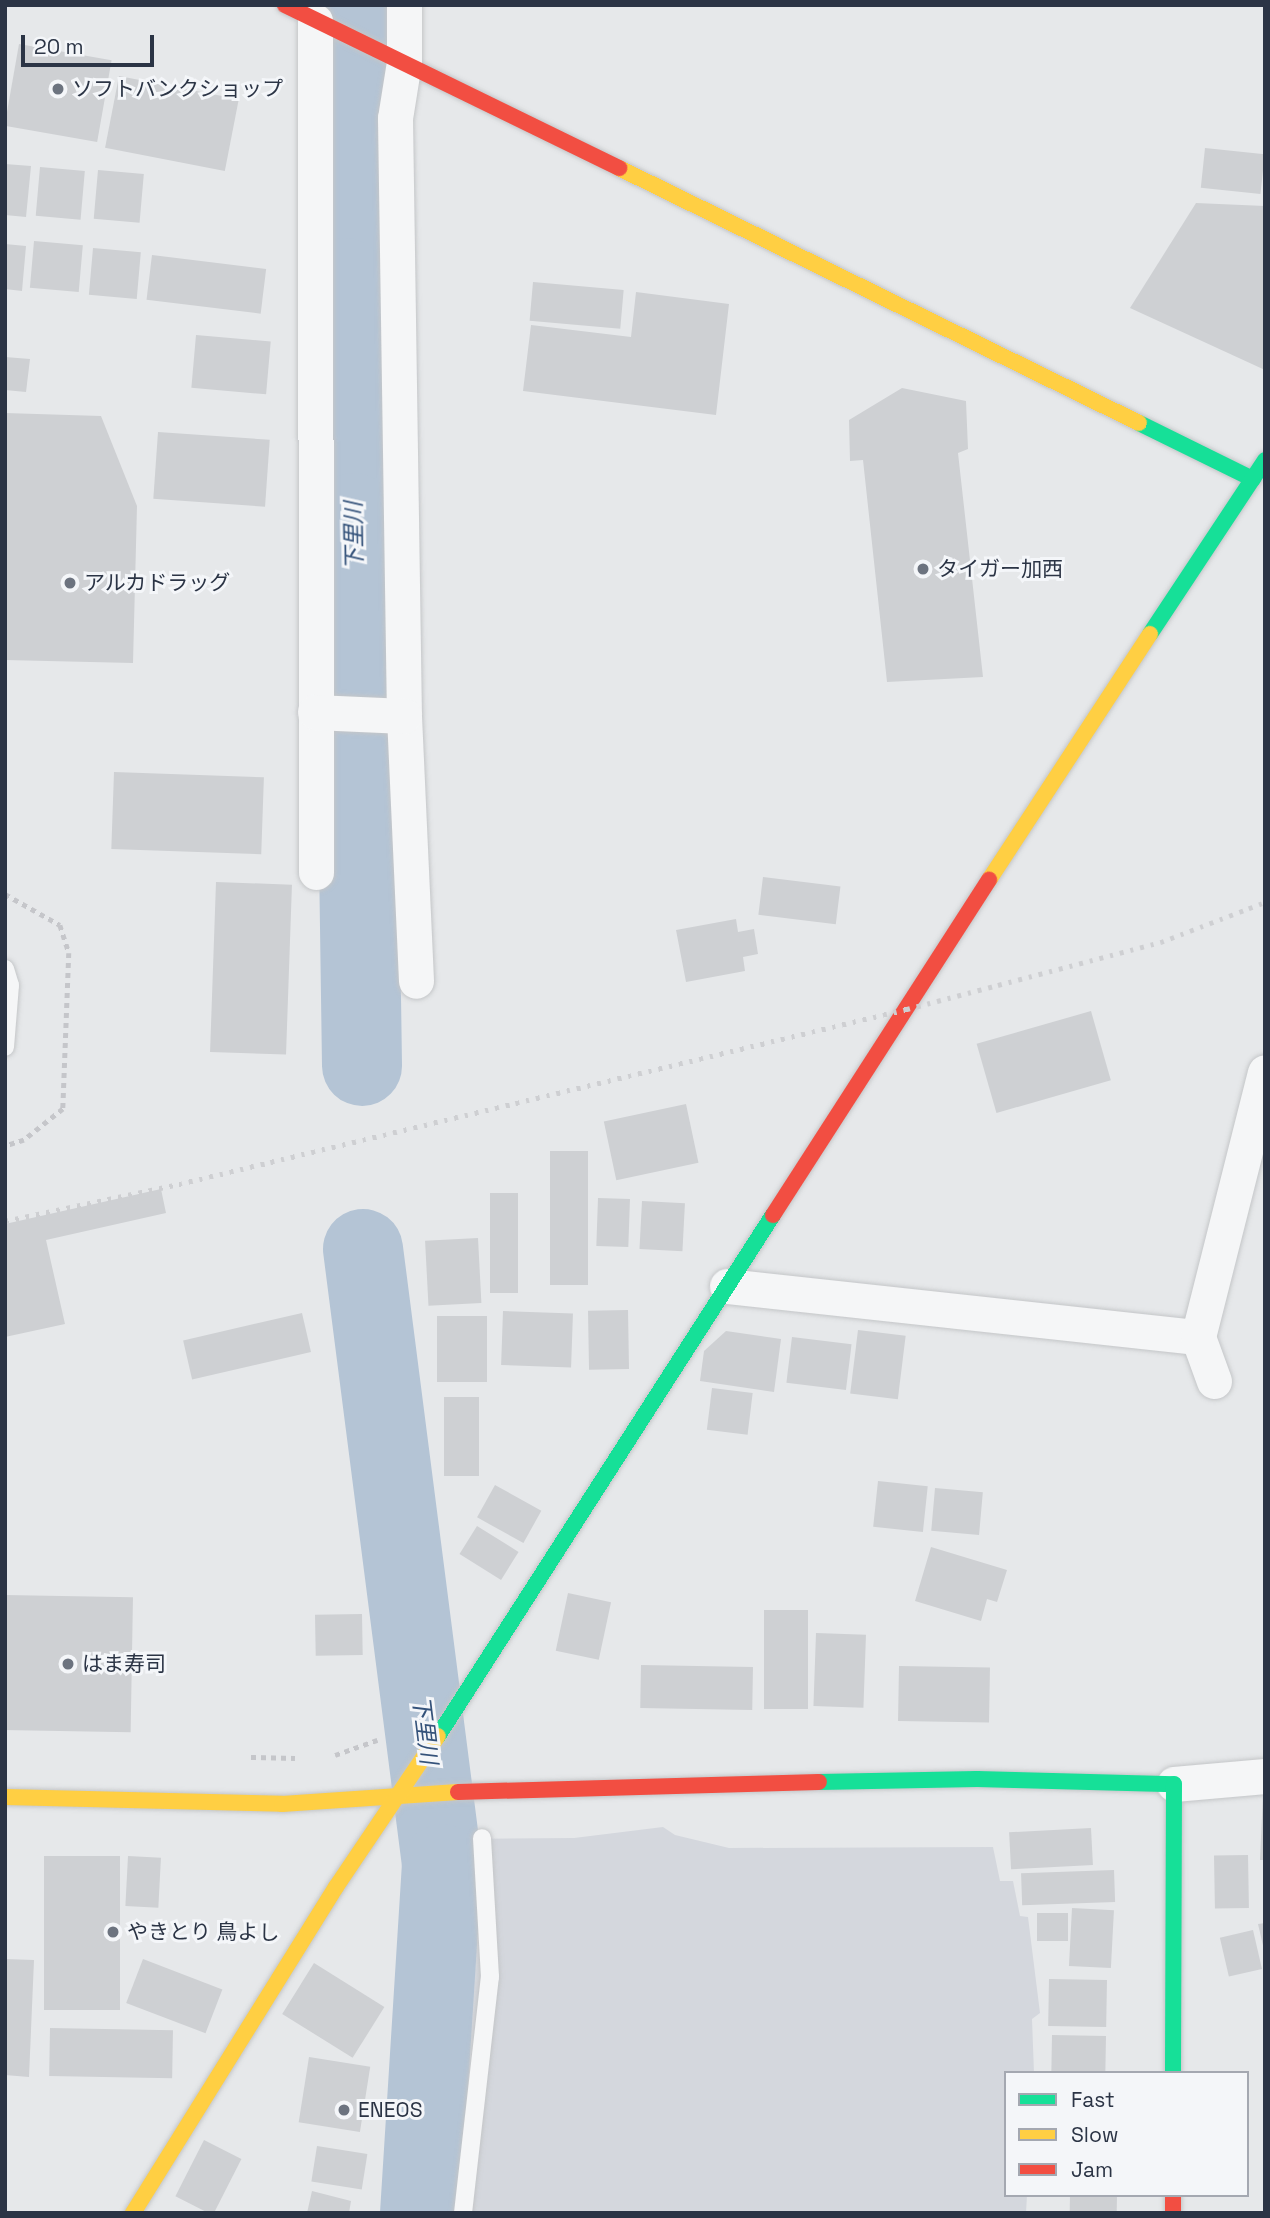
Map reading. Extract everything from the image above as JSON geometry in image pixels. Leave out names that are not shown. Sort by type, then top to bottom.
[{"type":"street","points":[[285,5],[1253,479]]},
{"type":"street","points":[[404,5],[404,62],[395,118],[404,716],[416,981]]},
{"type":"street","points":[[315,21],[316,872]]},
{"type":"street","points":[[133,2213],[396,1797],[1265,460]]},
{"type":"street","points":[[315,712],[404,716]]},
{"type":"street","points":[[1214,1381],[1198,1337],[1265,1072]]},
{"type":"street","points":[[727,1286],[1198,1337]]},
{"type":"street","points":[[5,1797],[282,1804],[524,1787],[841,1781],[1174,1784],[1265,1776]]},
{"type":"street","points":[[1173,2071],[1174,1784]]},
{"type":"lane","points":[[5,969],[10,985],[5,1047]]},
{"type":"lane","points":[[463,2213],[490,1977],[482,1838]]},
{"type":"path","points":[[5,894],[60,925],[69,953],[63,1109],[24,1140],[5,1146]]},
{"type":"shaded area","points":[[663,1827],[675,1835],[729,1848],[993,1847],[1000,1881],[1013,1881],[1020,1916],[1028,1917],[1040,2013],[1032,2019],[1034,2071],[1004,2071],[1004,2197],[1027,2197],[1026,2213],[434,2213],[437,2181],[465,2078],[476,1941],[462,1839],[574,1838]]},
{"type":"building","name":"ソフトバンクショップ","points":[[19,44],[112,60],[97,142],[5,126]]},
{"type":"building","points":[[119,76],[239,99],[225,171],[105,148]]},
{"type":"building","points":[[1205,148],[1265,154],[1260,194],[1201,188]]},
{"type":"building","points":[[5,164],[31,166],[26,217],[5,215]]},
{"type":"building","points":[[40,167],[85,171],[81,220],[36,216]]},
{"type":"building","points":[[98,170],[144,174],[140,223],[94,219]]},
{"type":"building","points":[[1196,203],[1265,206],[1265,370],[1130,308]]},
{"type":"building","points":[[34,241],[83,245],[79,292],[30,288]]},
{"type":"building","points":[[5,244],[26,246],[22,291],[5,289]]},
{"type":"building","points":[[93,248],[141,252],[137,299],[89,295]]},
{"type":"building","points":[[152,255],[266,269],[261,314],[147,300]]},
{"type":"building","points":[[533,282],[624,290],[620,329],[530,321]]},
{"type":"building","points":[[636,292],[729,304],[716,415],[523,391],[531,325],[631,337]]},
{"type":"building","points":[[196,335],[271,342],[266,394],[191,388]]},
{"type":"building","points":[[5,357],[30,359],[26,392],[5,390]]},
{"type":"building","name":"タイガー加西","points":[[902,388],[966,401],[968,449],[958,453],[983,677],[887,682],[863,460],[850,461],[849,420]]},
{"type":"building","name":"アルカドラッグ","points":[[5,413],[101,416],[137,506],[133,663],[5,660]]},
{"type":"building","points":[[158,432],[270,440],[265,507],[153,499]]},
{"type":"building","points":[[114,772],[264,777],[261,854],[111,849]]},
{"type":"building","points":[[763,877],[840,887],[836,924],[758,915]]},
{"type":"building","points":[[216,882],[292,885],[286,1055],[210,1052]]},
{"type":"building","points":[[736,919],[738,932],[754,929],[758,954],[743,957],[745,971],[686,982],[676,930]]},
{"type":"building","points":[[1091,1011],[1111,1080],[996,1113],[977,1044]]},
{"type":"building","points":[[686,1104],[698,1163],[616,1180],[604,1121]]},
{"type":"building","points":[[550,1151],[588,1151],[588,1285],[550,1285]]},
{"type":"building","points":[[161,1189],[166,1213],[46,1240],[65,1324],[5,1337],[5,1224]]},
{"type":"building","points":[[490,1193],[518,1193],[518,1293],[490,1293]]},
{"type":"building","points":[[598,1198],[630,1199],[628,1247],[596,1246]]},
{"type":"building","points":[[642,1201],[685,1203],[682,1251],[639,1249]]},
{"type":"building","points":[[478,1238],[481,1303],[428,1306],[425,1241]]},
{"type":"building","points":[[628,1310],[629,1369],[589,1370],[588,1311]]},
{"type":"building","points":[[503,1311],[573,1313],[571,1367],[501,1365]]},
{"type":"building","points":[[302,1313],[311,1352],[192,1379],[183,1340]]},
{"type":"building","points":[[437,1316],[487,1316],[487,1382],[437,1382]]},
{"type":"building","points":[[858,1330],[906,1336],[898,1399],[850,1394]]},
{"type":"building","points":[[726,1331],[781,1339],[774,1392],[700,1381],[704,1351]]},
{"type":"building","points":[[792,1337],[852,1344],[846,1390],[786,1383]]},
{"type":"building","points":[[712,1388],[753,1393],[748,1435],[707,1430]]},
{"type":"building","points":[[444,1397],[479,1397],[479,1476],[444,1476]]},
{"type":"building","points":[[878,1481],[928,1486],[923,1532],[873,1527]]},
{"type":"building","points":[[495,1485],[541,1511],[523,1543],[477,1517]]},
{"type":"building","points":[[935,1488],[983,1492],[979,1535],[931,1531]]},
{"type":"building","points":[[477,1526],[519,1552],[501,1580],[460,1554]]},
{"type":"building","points":[[931,1547],[1007,1570],[997,1602],[987,1599],[981,1621],[915,1601]]},
{"type":"building","points":[[568,1593],[611,1602],[599,1660],[556,1651]]},
{"type":"building","name":"はま寿司","points":[[5,1595],[133,1597],[131,1732],[5,1730]]},
{"type":"building","points":[[764,1610],[808,1610],[808,1709],[764,1709]]},
{"type":"building","points":[[362,1614],[363,1655],[316,1656],[315,1615]]},
{"type":"building","points":[[816,1633],[866,1635],[863,1708],[813,1706]]},
{"type":"building","points":[[641,1665],[753,1667],[752,1710],[640,1708]]},
{"type":"building","points":[[899,1666],[990,1668],[989,1723],[898,1721]]},
{"type":"building","points":[[1263,1794],[1265,1860],[1260,1860]]},
{"type":"building","points":[[1091,1828],[1093,1865],[1011,1869],[1009,1832]]},
{"type":"building","points":[[1248,1855],[1249,1908],[1215,1909],[1214,1856]]},
{"type":"building","points":[[44,1856],[120,1856],[120,2010],[44,2010]]},
{"type":"building","points":[[128,1856],[161,1858],[158,1908],[125,1906]]},
{"type":"building","points":[[1114,1870],[1115,1902],[1022,1905],[1021,1873]]},
{"type":"building","points":[[1072,1908],[1114,1910],[1111,1968],[1069,1966]]},
{"type":"building","points":[[1037,1913],[1068,1913],[1068,1941],[1037,1941]]},
{"type":"building","points":[[1265,1923],[1265,1949],[1264,1950],[1258,1924]]},
{"type":"building","points":[[1253,1930],[1262,1969],[1229,1977],[1220,1938]]},
{"type":"building","points":[[5,1959],[34,1960],[29,2077],[5,2075]]},
{"type":"building","points":[[143,1959],[222,1989],[206,2033],[126,2003]]},
{"type":"building","points":[[314,1963],[384,2007],[353,2058],[282,2014]]},
{"type":"building","points":[[1049,1979],[1107,1980],[1106,2027],[1048,2026]]},
{"type":"building","points":[[50,2028],[173,2030],[172,2078],[49,2076]]},
{"type":"building","points":[[1052,2035],[1106,2036],[1105,2071],[1051,2071]]},
{"type":"building","points":[[309,2057],[370,2067],[360,2132],[299,2122]]},
{"type":"building","points":[[204,2140],[241,2159],[214,2213],[209,2213],[175,2196]]},
{"type":"building","points":[[317,2146],[367,2154],[362,2190],[311,2182]]},
{"type":"building","points":[[312,2191],[351,2201],[349,2213],[307,2213]]},
{"type":"building","points":[[1070,2197],[1117,2197],[1117,2213],[1070,2213]]},
{"type":"waterway","name":"下里川","points":[[359,5],[345,278],[354,513],[362,1066]]},
{"type":"waterway","name":"下里川","points":[[363,1249],[442,1864],[420,2213]]},
{"type":"railway","points":[[5,1221],[179,1184],[907,1009],[1161,942],[1265,902]]},
{"type":"traffic: fast","points":[[1139,423],[1253,479]]},
{"type":"traffic: fast","points":[[1150,634],[1265,460]]},
{"type":"traffic: fast","points":[[438,1736],[773,1215]]},
{"type":"traffic: fast","points":[[819,1782],[977,1779],[1174,1784],[1173,2071]]},
{"type":"traffic: slow","points":[[619,168],[1139,423]]},
{"type":"traffic: slow","points":[[989,880],[1150,634]]},
{"type":"traffic: slow","points":[[133,2213],[336,1887],[438,1736]]},
{"type":"traffic: slow","points":[[5,1797],[282,1804],[458,1792]]},
{"type":"traffic: jam","points":[[285,5],[619,168]]},
{"type":"traffic: jam","points":[[773,1215],[989,880]]},
{"type":"traffic: jam","points":[[458,1792],[819,1782]]},
{"type":"traffic: jam","points":[[1173,2197],[1173,2213]]},
{"type":"place","name":"ソフトバンクショップ","points":[[58,89]]},
{"type":"place","name":"タイガー加西","points":[[923,569]]},
{"type":"place","name":"アルカドラッグ","points":[[70,583]]},
{"type":"place","name":"はま寿司","points":[[68,1664]]},
{"type":"place","name":"やきとり 鳥よし","points":[[113,1932]]},
{"type":"place","name":"ENEOS","points":[[344,2110]]}]
